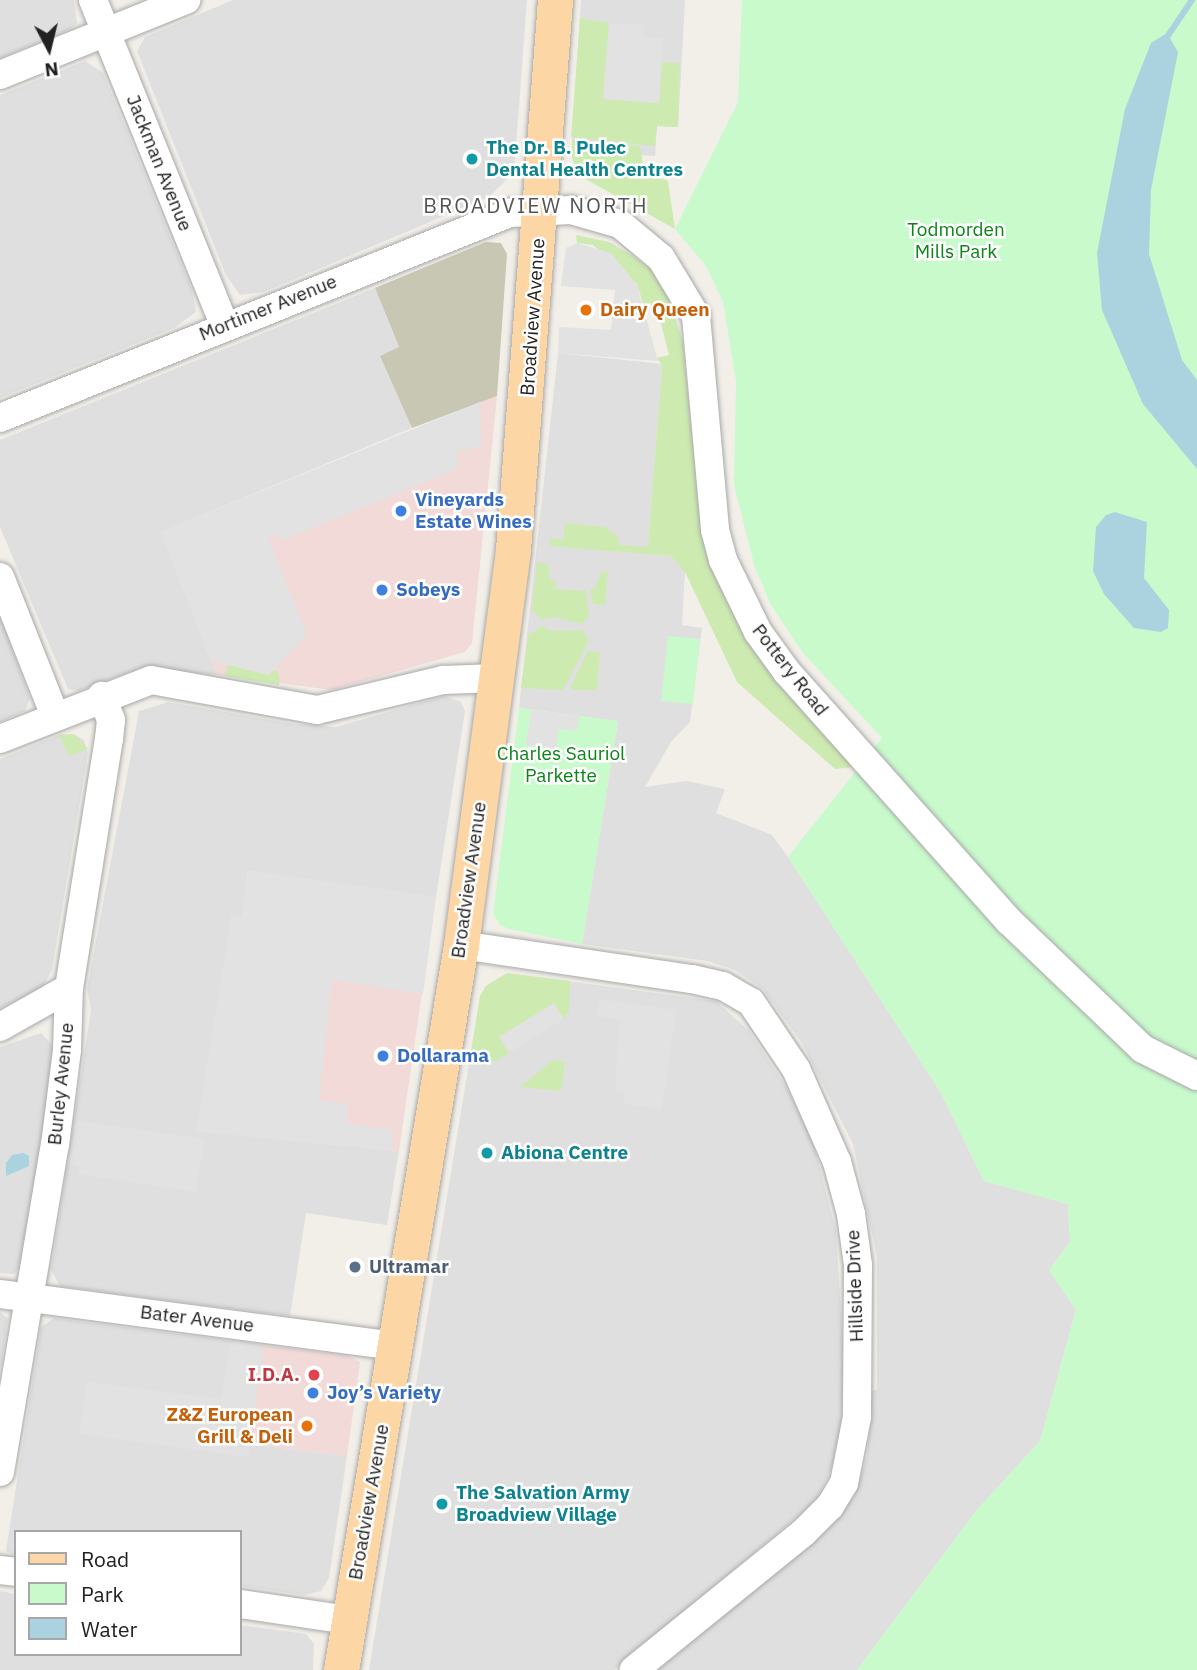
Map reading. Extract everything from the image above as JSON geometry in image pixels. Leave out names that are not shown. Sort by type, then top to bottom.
[{"type":"main road","name":"Broadview Avenue","points":[[341,1670],[461,945],[496,678],[520,480],[555,0]]},
{"type":"street","name":"Jackman Avenue","points":[[93,0],[225,326]]},
{"type":"street","points":[[0,75],[186,0]]},
{"type":"street","name":"Pottery Road","points":[[540,212],[571,210],[620,224],[661,258],[686,294],[696,316],[703,357],[706,461],[723,560],[758,632],[787,672],[1009,921],[1133,1041],[1155,1058],[1197,1076]]},
{"type":"street","name":"Mortimer Avenue","points":[[0,418],[498,218],[540,212]]},
{"type":"street","points":[[0,577],[55,716]]},
{"type":"street","points":[[0,739],[102,696],[151,680],[317,710],[451,678],[496,678]]},
{"type":"street","name":"Burley Avenue","points":[[0,1472],[55,1145],[67,1050],[69,988],[109,739],[111,720],[102,696]]},
{"type":"street","name":"Hillside Drive","points":[[461,945],[692,979],[723,986],[751,1002],[796,1069],[837,1162],[851,1214],[858,1265],[857,1417],[844,1483],[830,1506],[803,1533],[634,1670]]},
{"type":"street","points":[[0,1027],[69,988]]},
{"type":"street","name":"Bater Avenue","points":[[0,1294],[394,1346]]},
{"type":"street","points":[[242,1604],[349,1620]]},
{"type":"shaded area","points":[[0,0],[74,0],[77,23],[71,29],[0,58]]},
{"type":"shaded area","points":[[233,0],[527,0],[514,172],[489,197],[264,292],[240,295],[226,275],[137,51],[145,37]]},
{"type":"shaded area","points":[[581,0],[685,0],[678,127],[657,126],[655,156],[639,155],[639,146],[572,140]]},
{"type":"shaded area","points":[[609,23],[644,25],[643,36],[663,38],[659,103],[603,99]]},
{"type":"shaded area","points":[[85,61],[103,73],[192,290],[196,312],[174,328],[0,398],[0,95]]},
{"type":"shaded area","points":[[486,242],[501,243],[507,254],[497,396],[412,428],[380,356],[399,347],[375,288]]},
{"type":"shaded area","points":[[577,243],[611,253],[637,285],[658,361],[558,353],[559,327],[611,330],[615,290],[561,286],[566,248]]},
{"type":"shaded area","points":[[375,288],[399,348],[380,356],[412,428],[161,532],[217,675],[143,667],[79,691],[68,689],[0,527],[0,440]]},
{"type":"shaded area","points":[[558,353],[662,364],[648,553],[671,556],[680,563],[685,572],[682,625],[702,628],[690,722],[671,742],[645,787],[686,781],[725,789],[716,813],[772,835],[941,1093],[984,1181],[1068,1204],[1070,1242],[1049,1270],[1076,1310],[1040,1441],[976,1511],[857,1670],[655,1670],[818,1538],[855,1494],[867,1456],[872,1391],[877,1389],[877,1257],[853,1144],[802,1043],[763,989],[735,970],[708,961],[582,944],[618,721],[519,708]]},
{"type":"shaded area","points":[[497,396],[472,643],[465,652],[332,690],[217,675],[161,532]]},
{"type":"shaded area","points":[[480,402],[482,446],[457,452],[459,468],[281,541],[278,534],[268,538],[307,635],[269,675],[212,661],[161,532]]},
{"type":"shaded area","points":[[0,616],[30,698],[25,711],[0,722]]},
{"type":"shaded area","points":[[444,696],[461,702],[465,711],[436,897],[248,871],[242,917],[232,915],[197,1131],[399,1151],[387,1225],[306,1213],[290,1316],[60,1286],[51,1270],[91,1010],[87,989],[139,711],[168,702],[294,724],[336,727]]},
{"type":"shaded area","points":[[531,710],[579,716],[577,731],[559,729],[556,749],[526,745]]},
{"type":"shaded area","points":[[74,734],[84,740],[88,753],[52,970],[41,990],[0,1008],[0,759],[59,735]]},
{"type":"shaded area","points":[[248,871],[436,897],[399,1151],[197,1131],[232,915],[242,916]]},
{"type":"shaded area","points":[[248,871],[436,897],[423,994],[332,979],[319,1100],[348,1104],[346,1123],[393,1130],[391,1150],[197,1131],[232,915],[242,916]]},
{"type":"shaded area","points":[[507,973],[716,1001],[749,1031],[788,1090],[813,1142],[836,1231],[844,1365],[840,1450],[816,1501],[614,1670],[369,1670],[480,996],[486,986]]},
{"type":"shaded area","points":[[600,999],[676,1010],[662,1109],[623,1104],[625,1092],[615,1091],[619,1020],[597,1016]]},
{"type":"shaded area","points":[[554,1003],[564,1019],[509,1053],[499,1037]]},
{"type":"shaded area","points":[[41,1033],[54,1047],[56,1060],[21,1266],[14,1274],[0,1273],[0,1047]]},
{"type":"shaded area","points":[[74,1120],[204,1139],[196,1192],[78,1174],[79,1166],[68,1165]]},
{"type":"shaded area","points":[[0,1312],[8,1319],[0,1371]]},
{"type":"shaded area","points":[[54,1318],[231,1341],[214,1452],[250,1444],[347,1456],[329,1578],[321,1591],[304,1595],[242,1586],[242,1530],[14,1530],[14,1555],[6,1551],[41,1327]]},
{"type":"shaded area","points":[[231,1341],[348,1356],[360,1362],[347,1456],[250,1444],[248,1457],[214,1452]]},
{"type":"shaded area","points":[[231,1341],[264,1345],[248,1457],[79,1434],[87,1382],[222,1399]]},
{"type":"shaded area","points":[[0,1591],[14,1594],[14,1656],[242,1656],[242,1625],[306,1634],[314,1644],[313,1670],[0,1670]]},
{"type":"green space","name":"Todmorden Mills Park","points":[[742,0],[1197,0],[1197,1670],[857,1670],[976,1511],[1040,1441],[1076,1310],[1049,1270],[1070,1242],[1068,1204],[984,1181],[941,1093],[788,857],[882,738],[803,653],[771,605],[755,568],[734,485],[736,381],[723,302],[706,266],[675,229],[738,102]]},
{"type":"green space","points":[[580,18],[609,23],[603,99],[659,103],[662,62],[680,63],[678,127],[657,126],[655,146],[571,137]]},
{"type":"green space","points":[[572,140],[640,146],[644,170],[668,181],[675,229],[580,176],[572,158]]},
{"type":"green space","points":[[576,235],[609,242],[633,256],[652,270],[667,292],[683,342],[699,507],[713,569],[854,767],[835,769],[737,682],[685,572],[671,556],[550,546],[550,538],[563,540],[565,523],[605,527],[619,538],[619,545],[648,547],[662,365],[657,358],[669,355],[656,304],[644,307],[637,284],[593,245],[577,243]]},
{"type":"green space","points":[[537,562],[549,564],[549,580],[556,581],[555,589],[586,591],[589,616],[582,624],[554,617],[542,620],[532,610]]},
{"type":"green space","points":[[608,571],[605,605],[593,604],[590,589],[595,588],[601,572]]},
{"type":"green space","points":[[542,626],[552,631],[582,630],[589,640],[563,690],[521,688],[528,635]]},
{"type":"green space","points":[[668,636],[700,639],[693,704],[661,701]]},
{"type":"green space","points":[[588,651],[600,652],[597,690],[574,690],[570,688]]},
{"type":"green space","points":[[228,665],[269,675],[271,669],[277,671],[279,685],[225,676]]},
{"type":"green space","name":"Charles Sauriol Parkette","points":[[519,708],[618,721],[582,944],[509,929],[500,925],[493,914]]},
{"type":"green space","points":[[74,734],[88,749],[69,756],[59,735]]},
{"type":"green space","points":[[507,973],[570,981],[569,1011],[564,1019],[554,1004],[499,1037],[509,1053],[496,1061],[470,1060],[480,996],[486,986]]},
{"type":"green space","points":[[553,1060],[565,1062],[561,1091],[520,1087]]},
{"type":"water","points":[[1167,33],[1178,52],[1151,190],[1149,254],[1182,360],[1197,380],[1197,469],[1143,404],[1102,310],[1097,253],[1125,109],[1151,43]]},
{"type":"water","points":[[1115,512],[1147,522],[1144,578],[1169,610],[1168,628],[1161,632],[1134,628],[1104,594],[1093,571],[1096,527],[1106,515]]},
{"type":"water","points":[[23,1153],[29,1156],[29,1166],[6,1176],[6,1163],[12,1155]]},
{"type":"waterway","points":[[1165,40],[1192,0]]},
{"type":"place","name":"The Dr. B. Pulec Dental Health Centres","points":[[472,159]]},
{"type":"place","name":"Dairy Queen","points":[[586,310]]},
{"type":"place","name":"Vineyards Estate Wines","points":[[401,511]]},
{"type":"place","name":"Sobeys","points":[[382,590]]},
{"type":"place","name":"Dollarama","points":[[383,1056]]},
{"type":"place","name":"Abiona Centre","points":[[487,1153]]},
{"type":"place","name":"Ultramar","points":[[355,1267]]},
{"type":"place","name":"I.D.A.","points":[[314,1375]]},
{"type":"place","name":"Joy’s Variety","points":[[313,1393]]},
{"type":"place","name":"Z&Z European Grill & Deli","points":[[307,1426]]},
{"type":"place","name":"The Salvation Army Broadview Village","points":[[442,1504]]},
{"type":"district","name":"BROADVIEW NORTH","points":[[536,205]]}]
